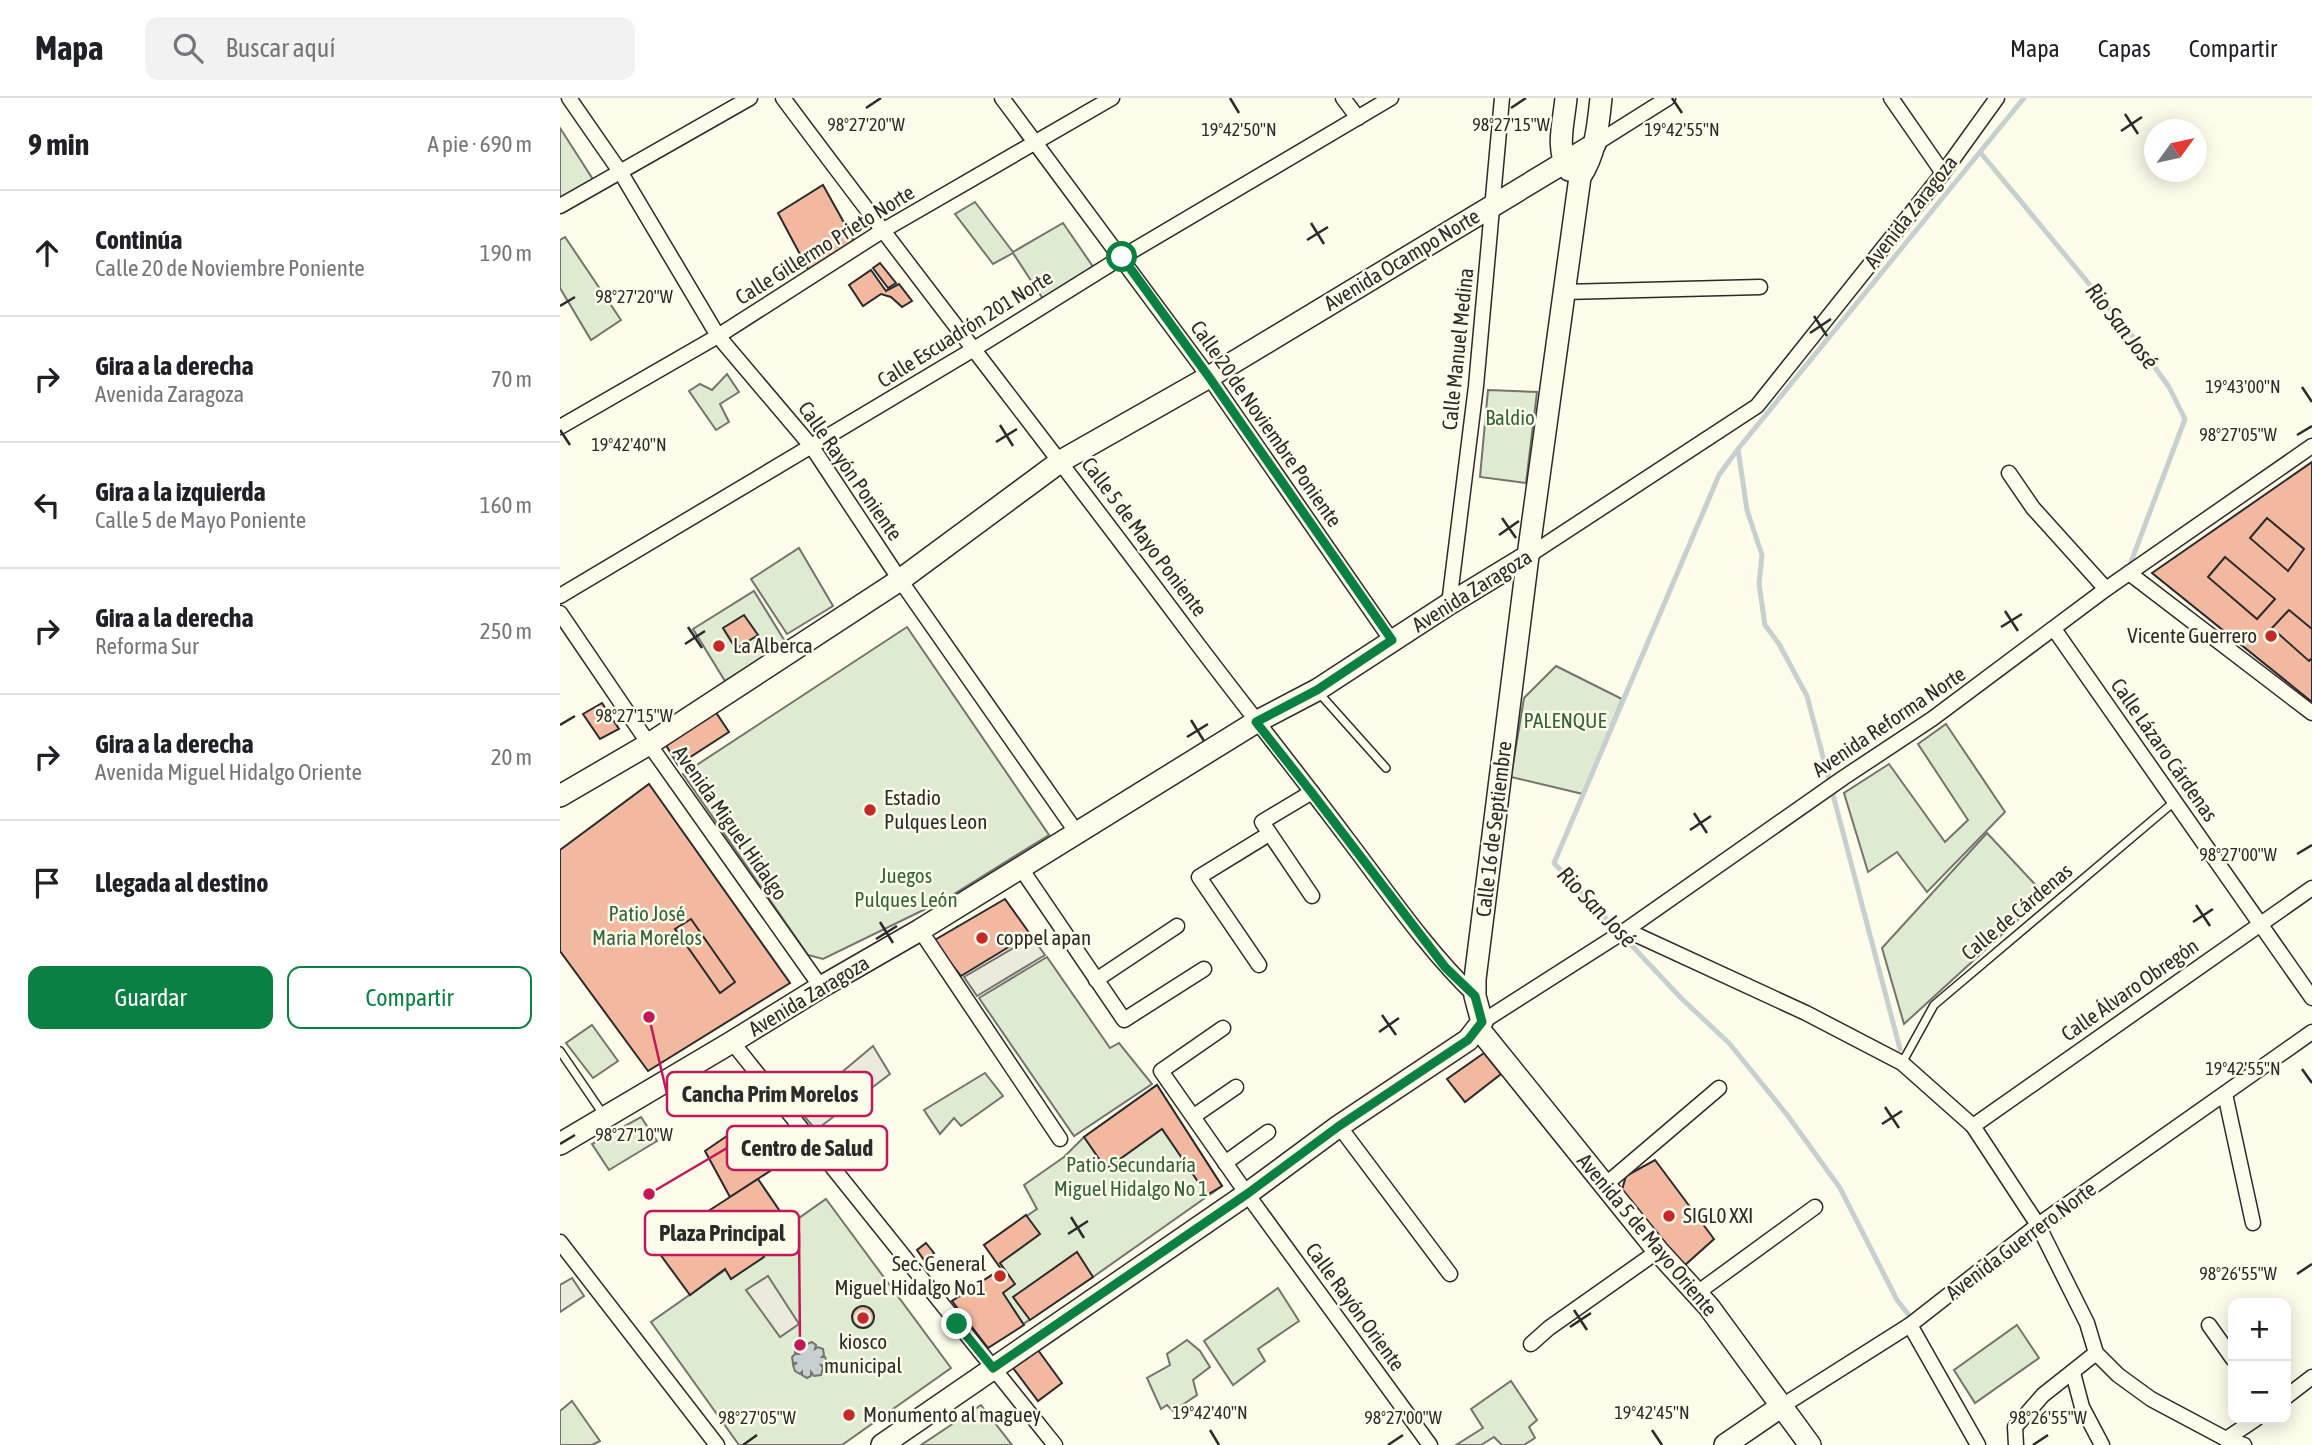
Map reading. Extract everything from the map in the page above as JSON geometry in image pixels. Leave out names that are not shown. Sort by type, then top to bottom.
[{"type":"main road","points":[[1566,98],[1561,146],[1563,162],[1570,171],[1580,177]]},
{"type":"main road","name":"Calle 16 de Septiembre","points":[[1480,1026],[1475,979],[1528,556],[1580,177],[1588,165],[1595,144],[1601,98]]},
{"type":"main road","name":"Avenida Ocampo Norte","points":[[1209,377],[1595,144]]},
{"type":"main road","points":[[560,796],[649,744],[900,580],[1061,461],[1209,377]]},
{"type":"main road","name":"Avenida Zaragoza","points":[[560,1144],[821,986],[920,930],[1256,722],[1317,690],[1528,556]]},
{"type":"main road","points":[[882,1445],[1247,1194],[1339,1126],[1468,1040],[1480,1026]]},
{"type":"main road","name":"Avenida 5 de Mayo Oriente","points":[[1480,1026],[1658,1251],[1697,1293],[1810,1445]]},
{"type":"main road","name":"Avenida Guerrero Norte","points":[[1726,1445],[1782,1406]]},
{"type":"street","name":"Calle Rayón Poniente","points":[[569,98],[621,173],[718,336],[812,447],[900,580],[1077,833]]},
{"type":"street","points":[[560,206],[750,98]]},
{"type":"street","name":"Calle 5 de Mayo Poniente","points":[[783,98],[1061,461],[1256,722],[1445,967],[1475,996]]},
{"type":"street","name":"Calle 20 de Noviembre Poniente","points":[[1002,98],[1209,377],[1392,640]]},
{"type":"street","name":"Calle Gillermo Prieto Norte","points":[[560,427],[718,336],[883,231],[1112,98]]},
{"type":"street","points":[[1343,98],[1358,118]]},
{"type":"street","name":"Calle Escuadrón 201 Norte","points":[[560,596],[1391,98]]},
{"type":"street","name":"Calle Manuel Medina","points":[[1449,604],[1476,386],[1502,98]]},
{"type":"street","points":[[1595,144],[1668,98]]},
{"type":"street","points":[[1891,98],[1943,173]]},
{"type":"street","name":"Avenida Zaragoza","points":[[1528,556],[1757,406],[1943,173],[1997,98]]},
{"type":"street","points":[[1564,292],[1760,287]]},
{"type":"street","name":"Avenida Reforma Norte","points":[[1480,1026],[1626,930],[1932,719],[2106,589],[2312,446]]},
{"type":"street","points":[[2009,473],[2033,508],[2106,589]]},
{"type":"street","points":[[2129,573],[2312,713]]},
{"type":"street","name":"Avenida Miguel Hidalgo","points":[[560,612],[649,744],[821,986]]},
{"type":"street","name":"Calle Lázaro Cárdenas","points":[[2054,629],[2312,998]]},
{"type":"street","points":[[1312,793],[1262,822],[1312,897]]},
{"type":"street","points":[[1259,965],[1199,877],[1269,834]]},
{"type":"street","points":[[1020,867],[1124,1020],[1204,969]]},
{"type":"street","name":"Calle Álvaro Obregón","points":[[1973,1126],[2312,888]]},
{"type":"street","points":[[1096,980],[1177,926]]},
{"type":"street","points":[[920,930],[1060,1139]]},
{"type":"street","points":[[1626,930],[1805,1013],[1902,1063],[1973,1126],[2038,1225],[2087,1323],[2096,1353],[2118,1375],[2151,1399],[2226,1439],[2244,1445]]},
{"type":"street","name":"Calle Rayón Oriente","points":[[1223,1028],[1161,1071],[1430,1445]]},
{"type":"street","name":"Avenida Guerrero Norte","points":[[1782,1406],[1910,1325],[2038,1225],[2312,1032]]},
{"type":"street","points":[[732,1042],[1055,1445]]},
{"type":"street","points":[[1194,1116],[1236,1087]]},
{"type":"street","points":[[1605,1185],[1719,1088]]},
{"type":"street","points":[[2225,1094],[2253,1223]]},
{"type":"street","points":[[1339,1126],[1450,1274]]},
{"type":"street","points":[[1225,1163],[1268,1132]]},
{"type":"street","points":[[1697,1293],[1815,1207]]},
{"type":"street","points":[[560,1242],[717,1445]]},
{"type":"street","points":[[1531,1344],[1549,1328],[1658,1251]]},
{"type":"street","points":[[1910,1325],[1978,1445]]},
{"type":"street","points":[[2209,1325],[2228,1352]]},
{"type":"street","points":[[2016,1445],[2015,1427],[2043,1395],[2096,1353]]},
{"type":"street","points":[[2073,1373],[2082,1406],[2102,1445]]},
{"type":"street","points":[[2291,1393],[2312,1377]]},
{"type":"street","points":[[2226,1439],[2248,1424]]},
{"type":"lane","points":[[1317,690],[1386,768]]},
{"type":"lane","name":"Calle de Cárdenas","points":[[1902,1063],[1934,1005],[2174,802]]},
{"type":"lane","points":[[560,1051],[605,1117]]},
{"type":"green space","points":[[560,128],[594,181],[560,200]]},
{"type":"green space","points":[[975,202],[1013,252],[1063,223],[1096,271],[1045,302],[1013,253],[993,264],[955,214]]},
{"type":"green space","points":[[565,237],[621,320],[591,340],[560,288],[560,240]]},
{"type":"green space","points":[[727,374],[739,392],[720,404],[729,422],[716,430],[689,391],[700,384],[712,390]]},
{"type":"green space","name":"Baldio","points":[[1488,390],[1537,392],[1526,483],[1480,477]]},
{"type":"green space","points":[[799,548],[833,606],[787,634],[751,579]]},
{"type":"green space","name":"La Alberca","points":[[754,591],[786,643],[725,681],[693,629]]},
{"type":"green space","name":"Estadio Pulques Leon","points":[[907,627],[1049,835],[946,899],[823,959],[808,955],[683,774]]},
{"type":"green space","name":"PALENQUE","points":[[1556,666],[1622,699],[1583,794],[1511,777],[1524,698]]},
{"type":"green space","points":[[1946,724],[2005,812],[1927,892],[1897,852],[1868,872],[1844,793],[1889,764],[1945,842],[1968,820],[1918,744]]},
{"type":"green space","points":[[1987,833],[2045,895],[1904,1024],[1882,948]]},
{"type":"green space","points":[[1047,957],[1110,1048],[1119,1043],[1152,1084],[1074,1136],[979,998]]},
{"type":"green space","points":[[592,1025],[618,1061],[593,1078],[566,1043]]},
{"type":"green space","points":[[985,1073],[1003,1096],[961,1126],[954,1118],[940,1134],[924,1110]]},
{"type":"green space","name":"Patio Secundaría Miguel Hidalgo No 1","points":[[1157,1085],[1222,1186],[988,1348],[952,1301],[1001,1269],[1000,1263],[984,1245],[1037,1209],[1024,1185],[1064,1157],[1084,1137]]},
{"type":"green space","points":[[641,1117],[657,1141],[609,1170],[592,1144]]},
{"type":"green space","points":[[826,1199],[951,1368],[842,1445],[739,1445],[651,1322]]},
{"type":"green space","points":[[1278,1288],[1299,1321],[1258,1349],[1265,1361],[1233,1385],[1204,1341]]},
{"type":"green space","points":[[2017,1325],[2039,1358],[1975,1403],[1954,1370]]},
{"type":"green space","points":[[1187,1340],[1200,1351],[1210,1367],[1193,1380],[1197,1395],[1173,1411],[1167,1405],[1161,1409],[1147,1378],[1170,1365],[1167,1354]]},
{"type":"green space","points":[[1511,1381],[1537,1420],[1529,1427],[1535,1438],[1524,1445],[1502,1445],[1494,1437],[1481,1445],[1456,1445],[1483,1428],[1471,1409]]},
{"type":"green space","points":[[572,1401],[600,1441],[592,1445],[560,1445],[560,1411]]},
{"type":"green space","points":[[981,1405],[1012,1445],[921,1445]]},
{"type":"shaded area","points":[[1032,937],[1045,955],[977,996],[964,977]]},
{"type":"shaded area","points":[[873,1046],[890,1074],[816,1130],[798,1109]]},
{"type":"shaded area","points":[[768,1276],[799,1324],[780,1337],[746,1290]]},
{"type":"shaded area","points":[[572,1278],[584,1296],[560,1312],[560,1285]]},
{"type":"shaded area","points":[[812,1342],[816,1345],[815,1349],[823,1349],[822,1357],[825,1357],[827,1362],[824,1366],[821,1365],[821,1375],[814,1376],[811,1372],[811,1376],[807,1378],[802,1372],[800,1374],[795,1371],[793,1365],[797,1363],[793,1363],[792,1357],[798,1354],[795,1352],[798,1345],[804,1344],[806,1347]]},
{"type":"building","points":[[823,185],[857,246],[811,275],[778,213]]},
{"type":"building","points":[[880,263],[896,283],[888,288],[873,268]]},
{"type":"building","points":[[871,270],[886,291],[899,284],[912,301],[902,307],[891,297],[881,294],[863,306],[849,285]]},
{"type":"building","name":"Vicente Guerrero","points":[[2312,462],[2312,702],[2152,573]]},
{"type":"building","points":[[2267,518],[2304,549],[2288,571],[2250,538]]},
{"type":"building","points":[[2225,557],[2275,599],[2257,619],[2208,577]]},
{"type":"building","points":[[2289,610],[2312,629],[2312,658],[2309,661],[2272,628]]},
{"type":"building","name":"La Alberca","points":[[744,615],[758,635],[736,649],[723,628]]},
{"type":"building","points":[[602,703],[619,729],[600,739],[583,714]]},
{"type":"building","points":[[711,705],[729,732],[678,765],[661,737]]},
{"type":"building","name":"Patio José Maria Morelos","points":[[649,784],[790,983],[648,1071],[560,951],[560,850]]},
{"type":"building","name":"coppel apan","points":[[1005,899],[1030,934],[961,976],[933,941]]},
{"type":"building","points":[[691,919],[735,982],[720,993],[675,929]]},
{"type":"building","points":[[1484,1053],[1501,1074],[1465,1102],[1447,1079]]},
{"type":"building","points":[[1157,1085],[1222,1186],[1207,1195],[1162,1129],[1106,1169],[1084,1137]]},
{"type":"building","points":[[740,1127],[744,1139],[755,1151],[771,1140],[787,1160],[730,1197],[705,1151]]},
{"type":"building","name":"SIGL0 XXI","points":[[1655,1160],[1714,1239],[1684,1266],[1621,1193],[1626,1176]]},
{"type":"building","points":[[758,1179],[788,1223],[757,1245],[764,1257],[731,1279],[725,1269],[690,1295],[654,1246]]},
{"type":"building","name":"Sec. General Miguel Hidalgo No1","points":[[1026,1215],[1040,1234],[1000,1263],[1015,1284],[1003,1293],[1024,1325],[988,1348],[952,1301],[1001,1269],[984,1245]]},
{"type":"building","points":[[926,1243],[934,1253],[924,1260],[917,1250]]},
{"type":"building","points":[[1077,1252],[1093,1277],[1030,1320],[1013,1297]]},
{"type":"building","name":"kiosco municipal","points":[[863,1306],[873,1313],[874,1317],[867,1327],[863,1328],[853,1321],[852,1317],[859,1307]]},
{"type":"building","points":[[1038,1350],[1062,1383],[1038,1401],[1013,1368]]},
{"type":"waterway","name":"Rio San José","points":[[1900,1049],[1807,696],[1779,644],[1765,625],[1759,584],[1762,555],[1747,510],[1738,449],[2024,98]]},
{"type":"waterway","name":"Rio San José","points":[[1980,152],[2133,337],[2169,387],[2185,419],[2131,562]]},
{"type":"waterway","name":"Rio San José","points":[[1738,449],[1719,475],[1554,863],[1682,999],[1729,1043],[1788,1116],[1840,1188],[1897,1300],[1908,1314]]},
{"type":"place","name":"Vicente Guerrero","points":[[2271,636]]},
{"type":"place","name":"La Alberca","points":[[719,646]]},
{"type":"place","name":"Estadio Pulques Leon","points":[[870,810]]},
{"type":"place","name":"coppel apan","points":[[982,938]]},
{"type":"place","name":"Cancha Prim Morelos","points":[[649,1017]]},
{"type":"place","name":"Centro de Salud","points":[[649,1194]]},
{"type":"place","name":"SIGL0 XXI","points":[[1669,1216]]},
{"type":"place","name":"Sec. General Miguel Hidalgo No1","points":[[1000,1276]]},
{"type":"place","name":"kiosco municipal","points":[[863,1318]]},
{"type":"place","name":"Plaza Principal","points":[[800,1345]]},
{"type":"place","name":"Monumento al maguey","points":[[849,1415]]},
{"type":"route","points":[[957,1324],[993,1368],[1247,1194],[1339,1126],[1468,1040],[1482,1022],[1475,996],[1445,967],[1256,722],[1317,690],[1392,640],[1122,257]]},
{"type":"park label","name":"Juegos Pulques León","points":[[906,888]]}]
